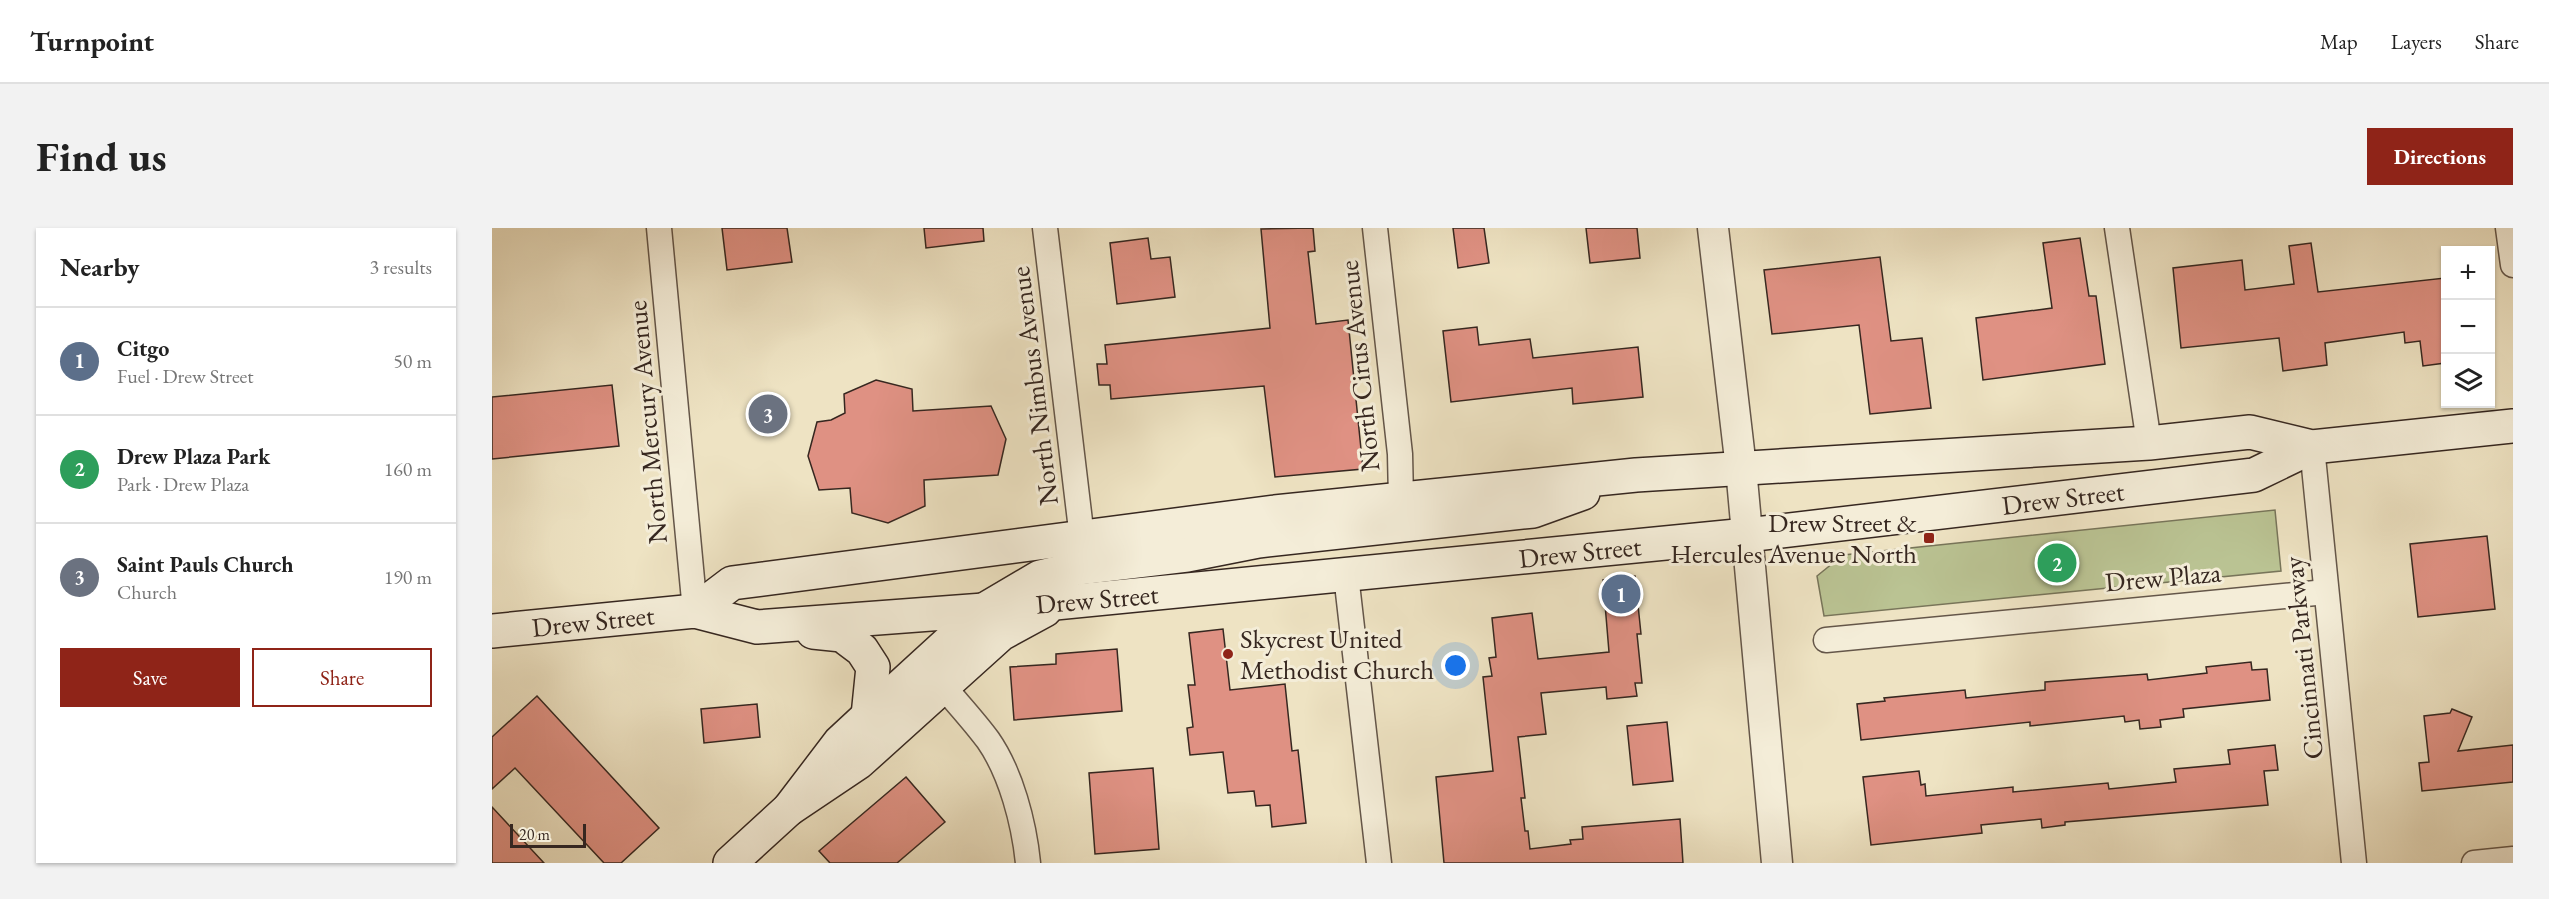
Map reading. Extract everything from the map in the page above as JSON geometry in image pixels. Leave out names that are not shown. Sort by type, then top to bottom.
[{"type":"main road","name":"Drew Street","points":[[984,610],[1040,577],[1078,568],[1187,555],[1395,513],[1636,475],[2149,443],[2250,432],[2312,447],[2513,426]]},
{"type":"main road","name":"Drew Street","points":[[492,631],[695,611],[757,627],[984,610],[1747,535],[2254,475],[2312,447]]},
{"type":"main road","name":"Drew Street","points":[[695,611],[732,583],[1275,512],[1395,513]]},
{"type":"main road","points":[[1195,590],[1262,564],[1348,553],[1365,548],[1379,540],[1395,513]]},
{"type":"main road","points":[[730,863],[789,809],[859,762],[1001,634],[1058,603]]},
{"type":"main road","points":[[789,809],[840,742],[984,610]]},
{"type":"main road","points":[[757,627],[843,635],[862,650],[873,667],[868,716]]},
{"type":"street","name":"North Mercury Avenue","points":[[659,228],[695,611]]},
{"type":"street","name":"North Nimbus Avenue","points":[[1045,228],[1082,538]]},
{"type":"street","name":"North Cirus Avenue","points":[[1375,228],[1400,447],[1395,513]]},
{"type":"street","points":[[1713,228],[1741,468],[1777,863]]},
{"type":"street","points":[[2117,228],[2149,443]]},
{"type":"street","points":[[2508,228],[2513,264]]},
{"type":"street","name":"Cincinnati Parkway","points":[[2312,447],[2354,863]]},
{"type":"street","points":[[1346,575],[1379,863]]},
{"type":"street","name":"Drew Plaza","points":[[1826,640],[2326,592]]},
{"type":"street","points":[[943,686],[989,741],[1012,788],[1026,844],[1028,863]]},
{"type":"street","points":[[2474,863],[2513,859]]},
{"type":"green space","points":[[2275,510],[2281,571],[1824,616],[1817,576],[1843,555]]},
{"type":"building","points":[[722,228],[787,228],[792,262],[727,270]]},
{"type":"building","points":[[924,228],[983,228],[984,241],[926,248]]},
{"type":"building","points":[[1313,228],[1315,251],[1308,252],[1316,324],[1348,320],[1363,469],[1275,477],[1264,386],[1111,399],[1110,385],[1099,385],[1097,364],[1107,364],[1105,345],[1270,328],[1261,229]]},
{"type":"building","points":[[1453,228],[1484,228],[1489,263],[1458,268]]},
{"type":"building","points":[[1586,228],[1637,228],[1640,258],[1590,263]]},
{"type":"building","points":[[1148,238],[1151,259],[1170,257],[1175,297],[1117,304],[1110,243]]},
{"type":"building","points":[[2080,238],[2089,296],[2096,296],[2105,364],[1983,380],[1976,318],[2052,308],[2043,243]]},
{"type":"building","points":[[2311,243],[2318,292],[2441,278],[2441,364],[2423,366],[2420,341],[2405,343],[2404,332],[2325,343],[2327,365],[2283,371],[2279,338],[2181,348],[2173,268],[2242,260],[2245,290],[2294,284],[2289,246]]},
{"type":"building","points":[[1880,257],[1891,341],[1922,338],[1931,408],[1870,414],[1859,325],[1772,334],[1764,270]]},
{"type":"building","points":[[1477,327],[1479,345],[1530,339],[1533,358],[1638,347],[1643,397],[1573,404],[1572,388],[1451,402],[1443,331]]},
{"type":"building","points":[[876,380],[912,389],[913,411],[991,406],[1006,439],[998,475],[924,480],[925,506],[888,523],[852,513],[850,488],[819,490],[808,456],[817,422],[831,420],[845,413],[844,394]]},
{"type":"building","points":[[612,385],[619,446],[492,459],[492,397]]},
{"type":"building","points":[[2487,536],[2495,609],[2418,617],[2410,544]]},
{"type":"building","points":[[1635,576],[1641,634],[1637,634],[1642,683],[1635,683],[1637,696],[1607,699],[1606,687],[1541,693],[1546,734],[1518,737],[1525,798],[1521,798],[1525,831],[1528,831],[1530,849],[1571,844],[1570,840],[1583,839],[1582,827],[1680,819],[1683,863],[1444,863],[1436,777],[1493,771],[1483,677],[1492,676],[1489,658],[1496,657],[1492,618],[1532,613],[1538,659],[1609,652],[1603,580]]},
{"type":"building","points":[[1223,629],[1230,690],[1285,684],[1292,751],[1298,750],[1306,823],[1272,827],[1270,805],[1256,806],[1254,791],[1228,793],[1223,752],[1190,755],[1187,728],[1193,727],[1188,685],[1195,685],[1189,633]]},
{"type":"building","points":[[1117,649],[1122,711],[1014,720],[1010,667],[1056,664],[1056,654]]},
{"type":"building","points":[[2251,662],[2252,670],[2267,669],[2270,700],[2183,709],[2184,717],[2160,720],[2161,727],[2140,729],[2139,720],[2125,722],[2124,716],[2030,726],[2030,722],[1861,740],[1857,704],[1885,701],[1884,698],[1965,690],[1966,698],[2045,690],[2045,682],[2147,674],[2148,680],[2207,673],[2206,667]]},
{"type":"building","points":[[537,696],[659,828],[621,863],[604,863],[515,768],[492,789],[492,737]]},
{"type":"building","points":[[757,704],[760,737],[704,743],[701,709]]},
{"type":"building","points":[[2452,709],[2472,717],[2458,751],[2513,745],[2513,782],[2422,791],[2419,763],[2429,762],[2424,716],[2450,713]]},
{"type":"building","points":[[1667,722],[1673,781],[1633,785],[1627,726]]},
{"type":"building","points":[[2275,745],[2278,770],[2264,771],[2268,805],[2065,822],[2065,825],[2042,828],[2041,819],[1981,825],[1982,833],[1871,845],[1863,777],[1919,771],[1921,785],[1925,784],[1926,796],[2013,787],[2013,792],[2108,783],[2109,789],[2176,782],[2174,769],[2230,764],[2228,750]]},
{"type":"building","points":[[1153,768],[1159,849],[1095,854],[1089,773]]},
{"type":"building","points":[[906,777],[945,822],[897,863],[830,863],[819,851]]},
{"type":"building","points":[[492,807],[544,863],[492,863]]},
{"type":"place","name":"Saint Pauls Church","points":[[768,414]]},
{"type":"place","name":"Drew Street & Hercules Avenue North","points":[[1929,538]]},
{"type":"place","name":"Drew Plaza Park","points":[[2057,563]]},
{"type":"place","name":"Citgo","points":[[1621,594]]},
{"type":"place","name":"Skycrest United Methodist Church","points":[[1228,654]]}]
